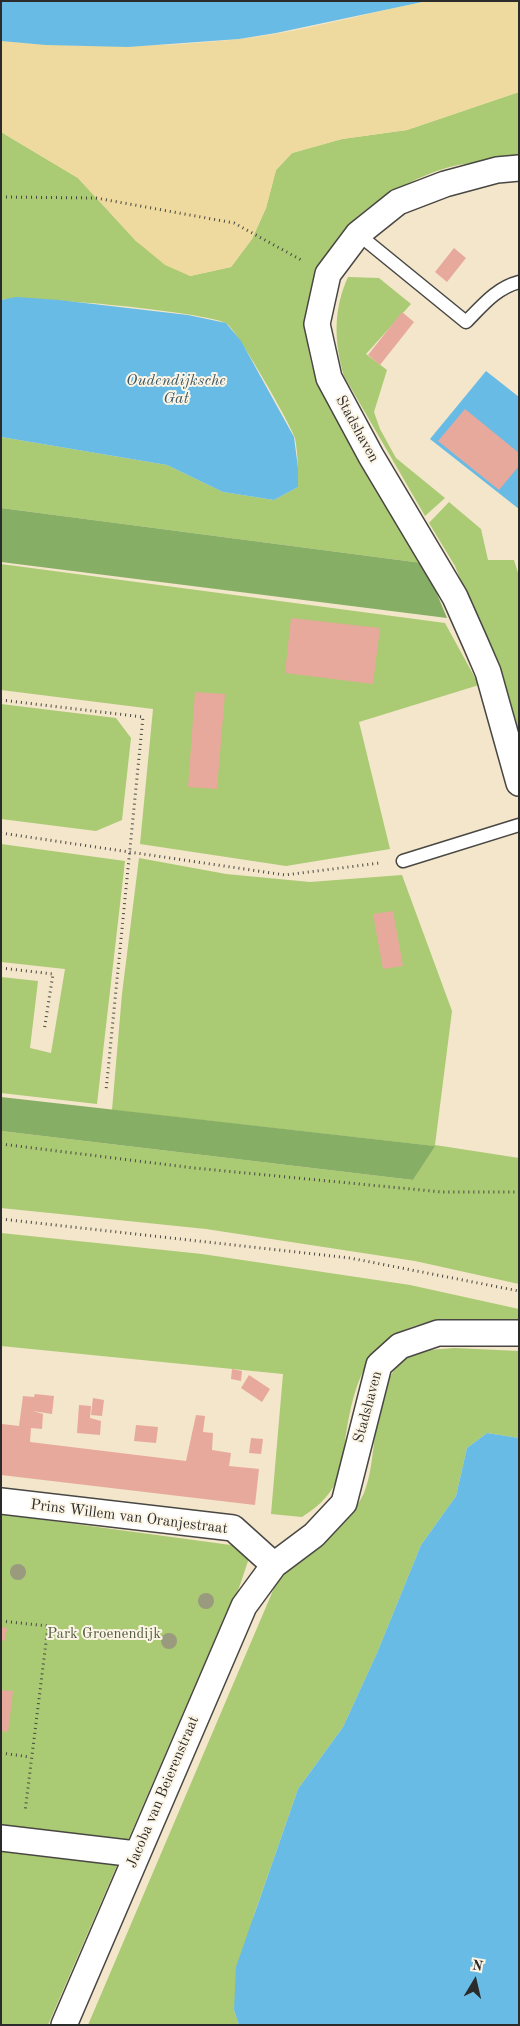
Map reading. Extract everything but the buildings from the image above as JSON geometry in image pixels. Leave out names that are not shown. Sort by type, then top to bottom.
[{"type":"street","name":"Stadshaven","points":[[519,168],[497,170],[446,184],[398,202],[358,234],[328,274],[317,324],[329,378],[371,456],[456,597],[488,672],[519,783]]},
{"type":"street","name":"Stadshaven","points":[[274,1565],[314,1535],[344,1503],[379,1365],[400,1346],[438,1333],[519,1333]]},
{"type":"street","name":"Prins Willem van Oranjestraat","points":[[1,1501],[233,1528],[274,1565]]},
{"type":"street","name":"Jacoba van Beierenstraat","points":[[64,2025],[244,1606],[274,1565]]},
{"type":"street","points":[[11,1839],[136,1854]]},
{"type":"lane","points":[[358,234],[466,322],[491,296],[508,284],[519,282]]},
{"type":"lane","points":[[403,861],[519,825]]},
{"type":"path","points":[[1,197],[96,198],[234,223],[328,274]]},
{"type":"path","points":[[1,700],[143,718],[106,1091]]},
{"type":"path","points":[[1,833],[286,875],[403,861]]},
{"type":"path","points":[[1,968],[53,974],[44,1031]]},
{"type":"path","points":[[1,1144],[194,1168],[442,1192],[519,1192]]},
{"type":"path","points":[[1,1219],[350,1258],[519,1291]]},
{"type":"path","points":[[1,1621],[48,1626],[30,1757],[11,1839]]},
{"type":"path","points":[[1,1753],[30,1757]]},
{"type":"green space","points":[[519,92],[519,162],[473,163],[441,170],[402,186],[365,210],[349,224],[337,239],[328,255],[310,323],[308,343],[311,362],[330,409],[422,563],[1,508],[1,437],[167,465],[223,492],[274,500],[298,487],[295,438],[264,379],[242,343],[227,324],[188,314],[155,310],[79,302],[1,300],[1,132],[78,178],[136,241],[190,276],[231,267],[252,239],[266,208],[276,170],[292,153],[342,139],[407,130]]},
{"type":"green space","points":[[348,277],[379,278],[411,304],[366,354],[387,370],[374,412],[380,429],[396,458],[445,498],[425,516],[344,376],[338,351],[337,326],[340,302]]},
{"type":"green space","points":[[449,502],[481,529],[488,560],[514,560],[519,576],[519,743],[495,664],[455,566],[429,523]]},
{"type":"green space","points":[[1,508],[422,563],[447,618],[1,562]]},
{"type":"green space","points":[[1,564],[445,623],[479,685],[359,722],[390,849],[286,866],[140,844],[153,709],[1,690]]},
{"type":"green space","points":[[1,704],[116,718],[131,738],[122,820],[96,831],[1,819]]},
{"type":"green space","points":[[1,844],[125,861],[97,1104],[1,1093],[1,977],[38,981],[30,1048],[51,1053],[65,969],[1,962]]},
{"type":"green space","points":[[139,858],[226,874],[310,882],[402,875],[452,1011],[435,1145],[519,1158],[519,1284],[415,1261],[206,1229],[1,1208],[1,1131],[413,1180],[434,1146],[112,1110],[122,994]]},
{"type":"green space","points":[[1,1097],[435,1146],[413,1180],[1,1131]]},
{"type":"green space","points":[[1,1233],[202,1254],[410,1285],[519,1309],[519,1322],[438,1321],[412,1327],[395,1335],[381,1346],[362,1373],[351,1407],[340,1473],[329,1493],[317,1506],[302,1517],[271,1514],[283,1374],[1,1346]]},
{"type":"green space","points":[[455,1348],[519,1351],[519,1438],[487,1433],[467,1448],[456,1496],[421,1545],[377,1653],[343,1727],[298,1789],[254,1915],[234,2010],[239,2025],[88,2025],[283,1567],[318,1544],[339,1526],[349,1516],[364,1493],[373,1456],[378,1413],[383,1393],[391,1375],[403,1361],[421,1352]]},
{"type":"green space","name":"Park Groenendijk","points":[[1,1514],[253,1548],[239,1589],[227,1611],[48,2025],[1,2025]]},
{"type":"sand","points":[[427,1],[519,1],[519,92],[407,130],[342,139],[292,153],[276,170],[266,208],[252,239],[231,267],[190,276],[165,265],[136,241],[78,178],[1,132],[1,41],[35,44],[138,46],[241,39],[275,34]]},
{"type":"water","points":[[1,1],[427,1],[239,39],[128,47],[46,45],[1,41]]},
{"type":"water","name":"Oudendijksche Gat","points":[[16,297],[188,315],[226,323],[241,341],[294,437],[298,468],[298,487],[274,500],[223,492],[167,465],[1,437],[1,300]]},
{"type":"water","points":[[486,371],[519,397],[519,509],[430,439]]},
{"type":"water","points":[[487,1433],[519,1438],[519,2025],[239,2025],[234,2010],[236,1967],[298,1789],[343,1727],[377,1653],[421,1545],[456,1496],[467,1448]]}]
